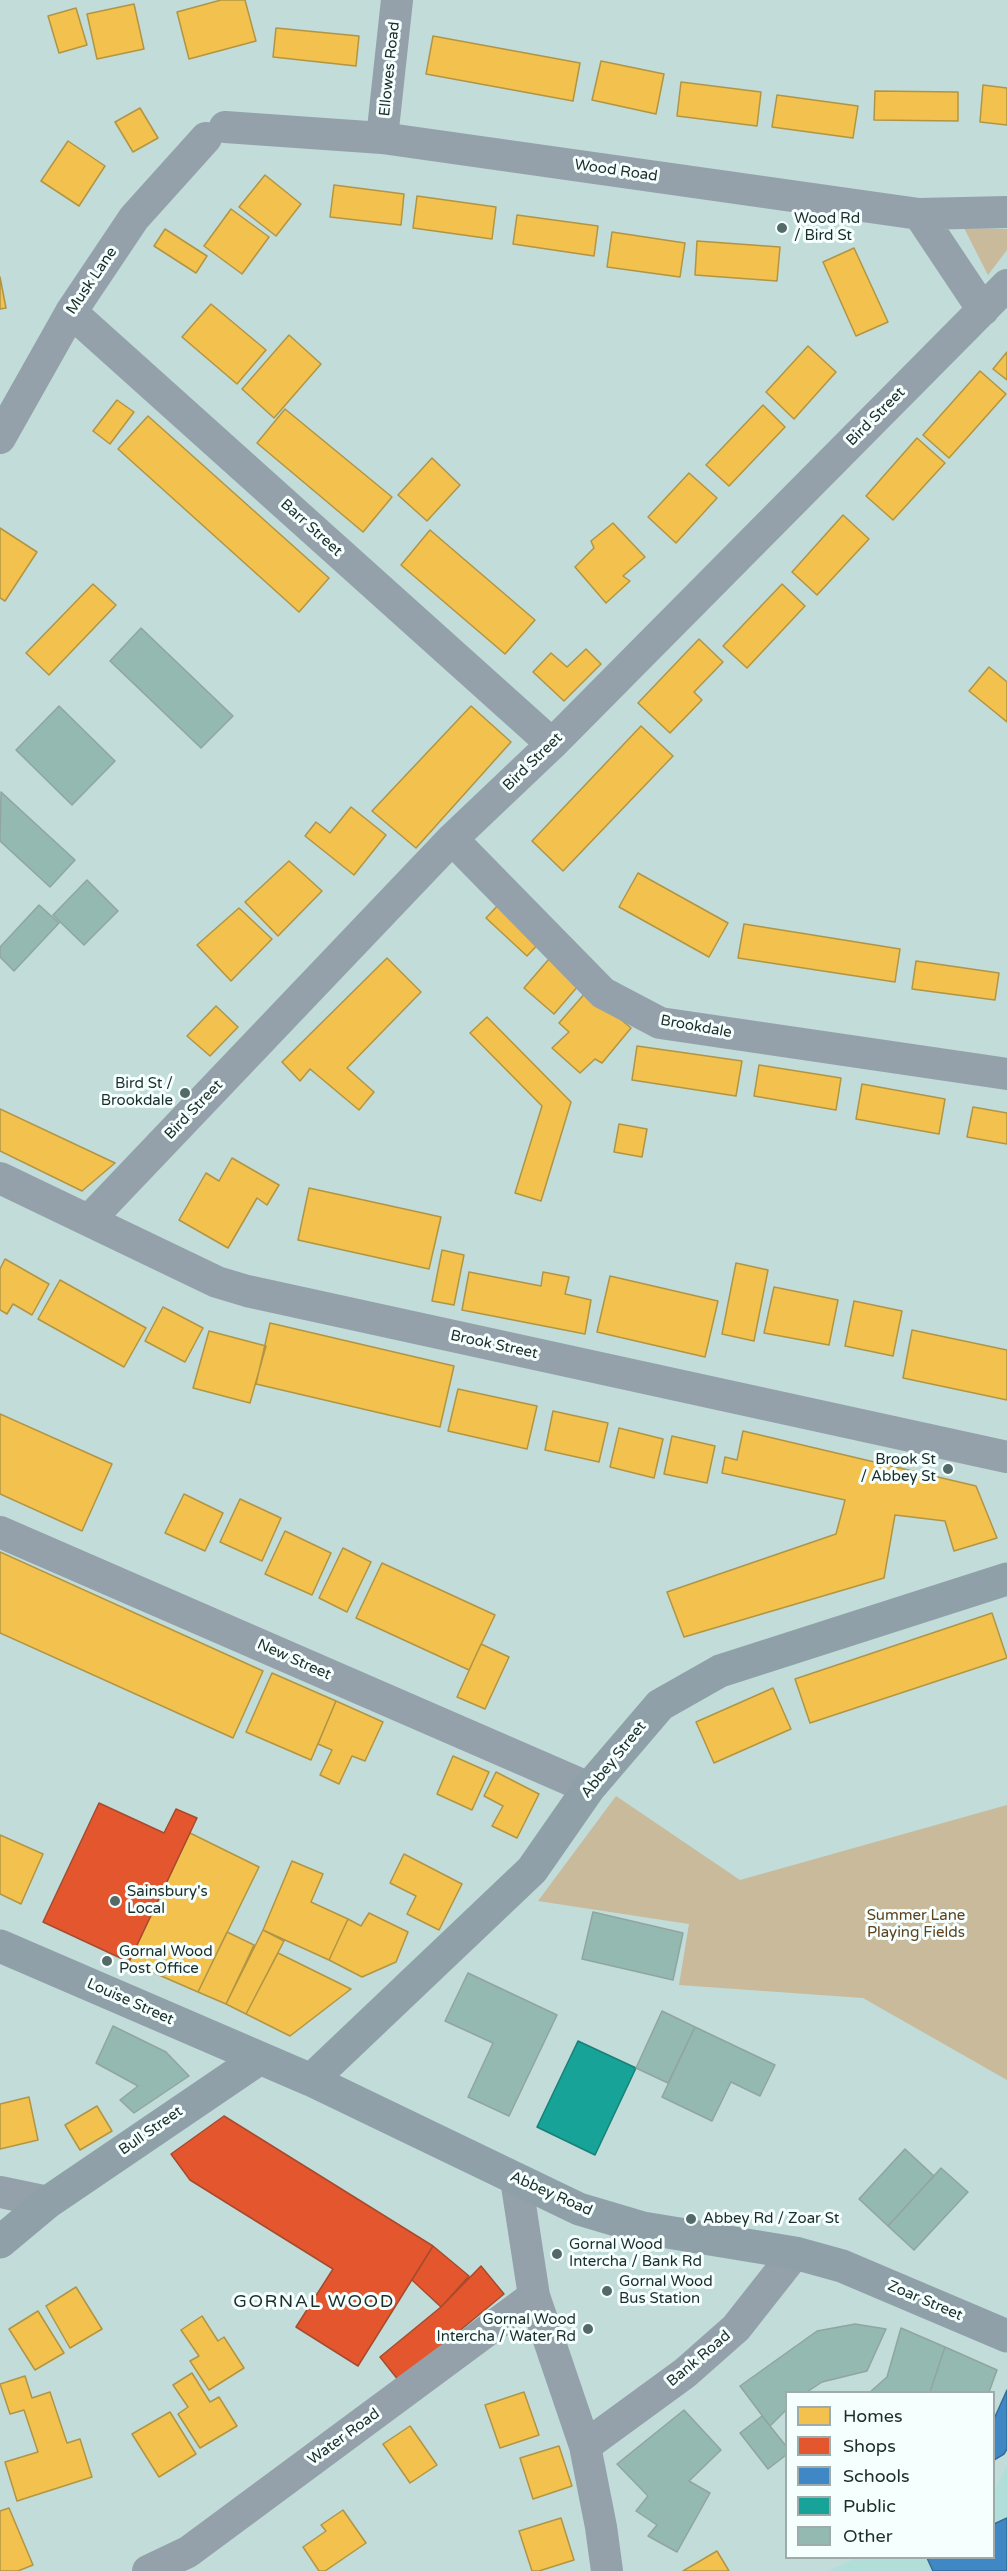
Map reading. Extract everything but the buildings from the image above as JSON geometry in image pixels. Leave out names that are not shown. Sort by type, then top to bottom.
[{"type":"street","name":"Ellowes Road","points":[[382,138],[397,0]]},
{"type":"street","name":"Wood Road","points":[[215,133],[382,138],[920,214],[1007,212]]},
{"type":"street","name":"Musk Lane","points":[[3,426],[70,312],[134,218],[215,133]]},
{"type":"street","points":[[920,214],[983,310]]},
{"type":"street","name":"Bird Street","points":[[89,1220],[452,839],[552,744],[1007,285]]},
{"type":"street","name":"Barr Street","points":[[70,312],[552,744]]},
{"type":"street","name":"Brookdale","points":[[452,839],[603,993],[660,1023],[1007,1074]]},
{"type":"street","name":"Brook Street","points":[[0,1178],[217,1282],[247,1291],[1007,1457]]},
{"type":"street","name":"New Street","points":[[0,1532],[589,1788]]},
{"type":"street","name":"Abbey Street","points":[[311,2080],[532,1870],[589,1788],[660,1706],[720,1671],[1007,1579]]},
{"type":"street","name":"Louise Street","points":[[0,1946],[260,2058]]},
{"type":"street","points":[[260,2058],[311,2080]]},
{"type":"street","name":"Bull Street","points":[[0,2242],[48,2202],[260,2058]]},
{"type":"street","name":"Abbey Road","points":[[311,2080],[579,2209],[644,2228],[795,2253],[842,2266]]},
{"type":"street","points":[[516,2179],[534,2296],[585,2446],[607,2571]]},
{"type":"street","points":[[0,2192],[48,2202]]},
{"type":"street","name":"Bank Road","points":[[585,2446],[685,2373],[736,2328],[795,2253]]},
{"type":"street","name":"Zoar Street","points":[[842,2266],[1007,2336]]},
{"type":"street","name":"Water Road","points":[[148,2571],[188,2552],[534,2296]]},
{"type":"shaded area","points":[[1007,2466],[1007,2571],[828,2571],[854,2559],[995,2559],[995,2489]]},
{"type":"green space","points":[[964,228],[1007,229],[1007,250],[988,275]]},
{"type":"green space","name":"Summer Lane Playing Fields","points":[[616,1796],[740,1880],[1007,1805],[1007,2080],[863,1998],[679,1985],[689,1924],[538,1901]]},
{"type":"place","name":"Wood Rd / Bird St","points":[[782,228]]},
{"type":"place","name":"Bird St / Brookdale","points":[[185,1093]]},
{"type":"place","name":"Brook St / Abbey St","points":[[948,1469]]},
{"type":"place","name":"Sainsbury's Local","points":[[115,1901]]},
{"type":"place","name":"Gornal Wood Post Office","points":[[107,1961]]},
{"type":"place","name":"Abbey Rd / Zoar St","points":[[691,2219]]},
{"type":"place","name":"Gornal Wood Intercha / Bank Rd","points":[[557,2254]]},
{"type":"place","name":"Gornal Wood Bus Station","points":[[607,2291]]},
{"type":"place","name":"Gornal Wood Intercha / Water Rd","points":[[588,2329]]},
{"type":"district","name":"GORNAL WOOD","points":[[314,2302]]}]
